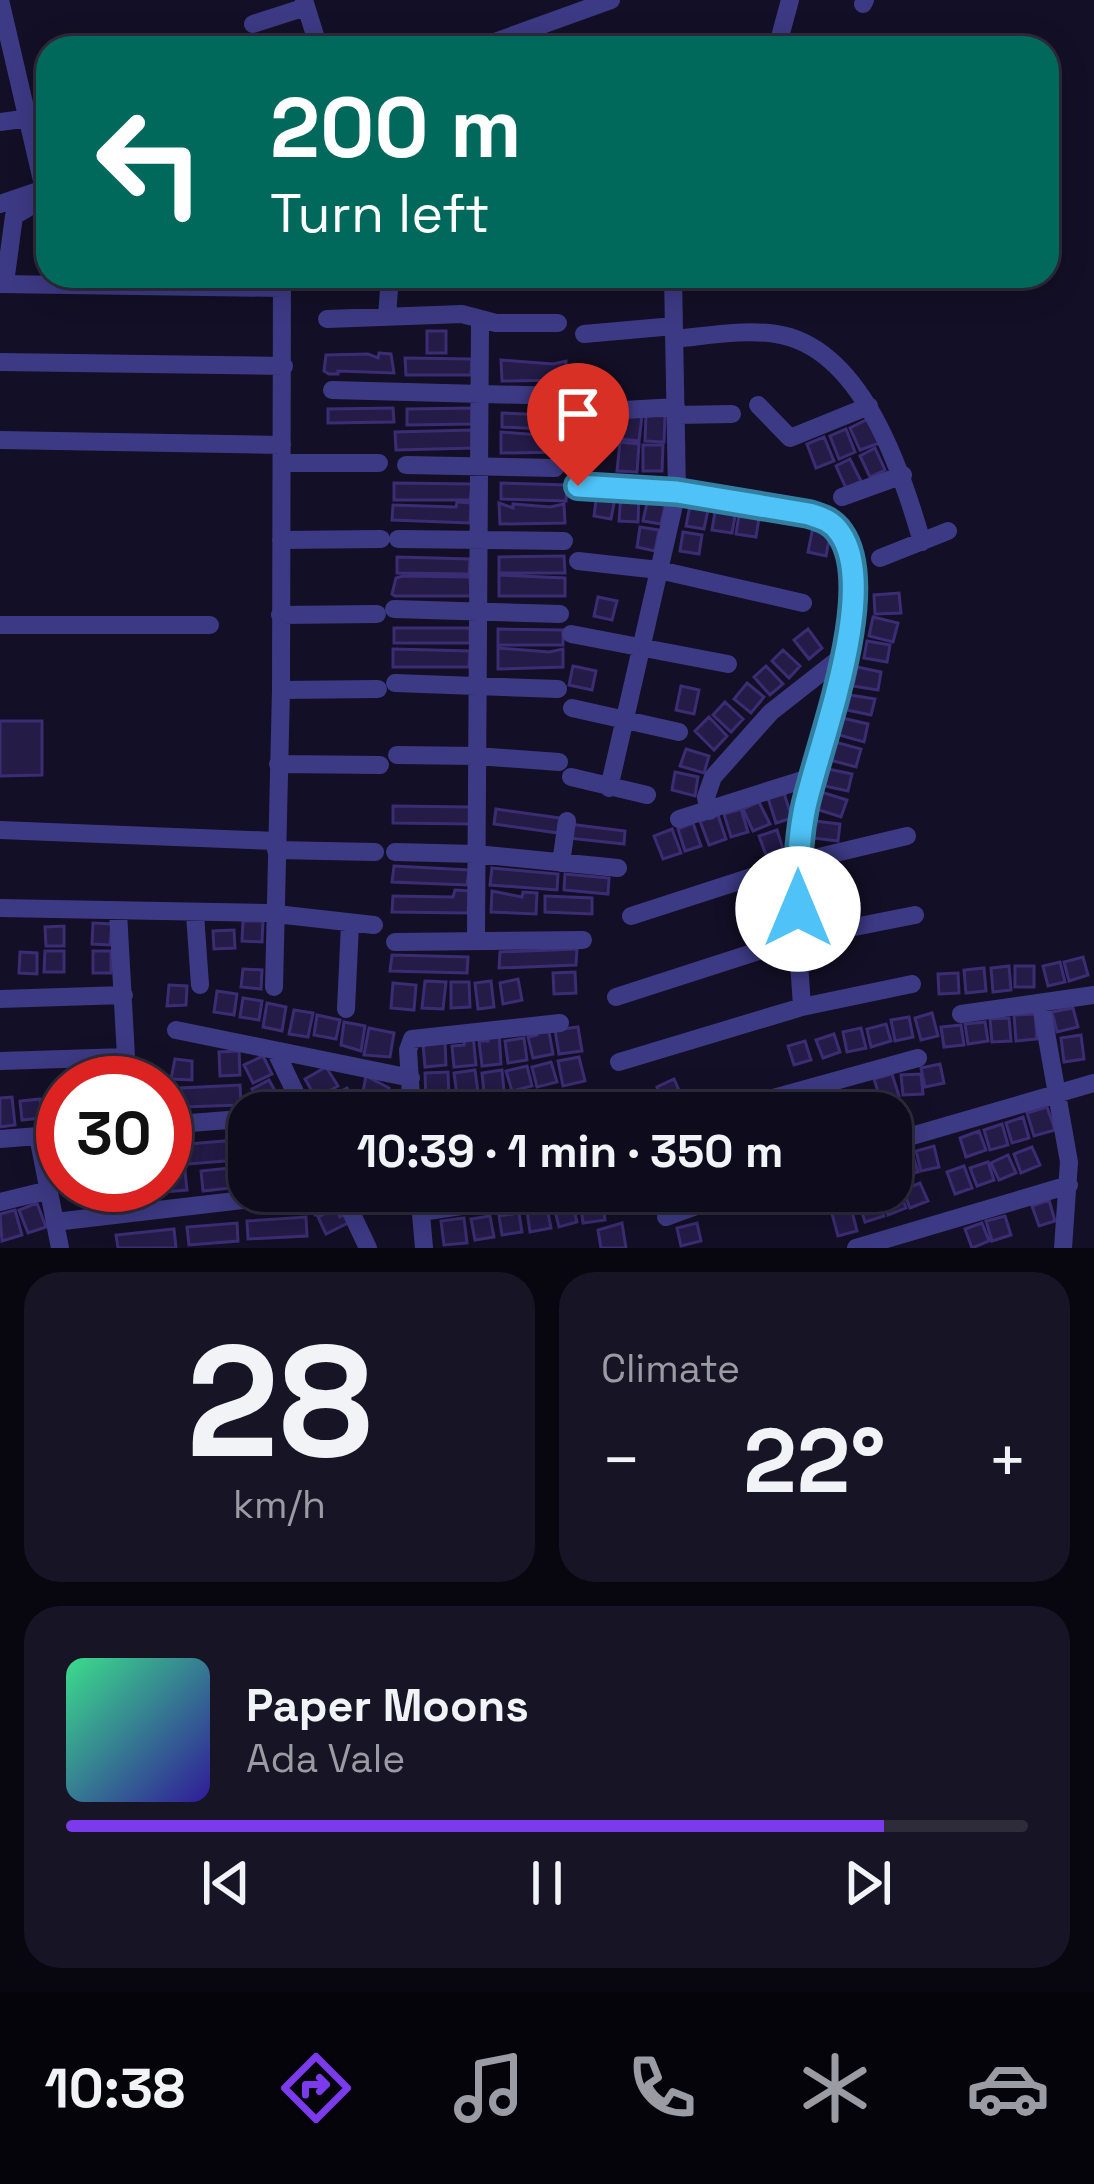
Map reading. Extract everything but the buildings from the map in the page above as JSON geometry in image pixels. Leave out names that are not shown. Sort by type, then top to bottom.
[{"type":"street","points":[[0,0],[36,146]]},
{"type":"street","points":[[511,36],[611,0]]},
{"type":"street","points":[[780,36],[790,0]]},
{"type":"street","points":[[253,24],[305,4],[315,36]]},
{"type":"street","points":[[0,122],[32,128]]},
{"type":"street","points":[[0,204],[36,191]]},
{"type":"street","points":[[36,200],[14,216],[3,284],[36,284]]},
{"type":"street","points":[[274,987],[282,288]]},
{"type":"street","points":[[387,316],[389,288]]},
{"type":"street","points":[[609,788],[677,492],[673,288]]},
{"type":"street","points":[[327,319],[461,314],[480,321],[558,323]]},
{"type":"street","points":[[476,939],[480,321]]},
{"type":"street","points":[[584,334],[780,334],[805,345],[836,368],[869,406],[903,475],[922,542]]},
{"type":"street","points":[[0,362],[284,366]]},
{"type":"street","points":[[332,390],[480,393],[567,405],[731,414]]},
{"type":"street","points":[[758,405],[790,438],[869,406]]},
{"type":"street","points":[[0,440],[380,463]]},
{"type":"street","points":[[406,465],[555,468]]},
{"type":"street","points":[[842,497],[903,475]]},
{"type":"street","points":[[578,486],[677,492],[809,514],[830,521],[847,545],[851,574],[845,654],[834,713],[812,777],[798,862],[802,1007]]},
{"type":"street","points":[[880,558],[948,531]]},
{"type":"street","points":[[281,540],[564,541]]},
{"type":"street","points":[[578,561],[659,570],[802,603]]},
{"type":"street","points":[[280,616],[560,614]]},
{"type":"street","points":[[0,625],[210,625]]},
{"type":"street","points":[[571,634],[728,664]]},
{"type":"street","points":[[709,811],[706,797],[713,776],[771,712],[845,654]]},
{"type":"street","points":[[280,690],[387,686],[558,689]]},
{"type":"street","points":[[572,708],[679,732]]},
{"type":"street","points":[[278,764],[477,756],[565,770],[609,788],[647,795]]},
{"type":"street","points":[[679,819],[812,777]]},
{"type":"street","points":[[562,863],[567,821]]},
{"type":"street","points":[[0,830],[476,854],[618,868]]},
{"type":"street","points":[[631,916],[798,862],[907,836]]},
{"type":"street","points":[[0,908],[275,915],[374,925]]},
{"type":"street","points":[[0,1061],[126,1057],[118,912]]},
{"type":"street","points":[[196,914],[200,985]]},
{"type":"street","points":[[616,997],[799,938],[915,915]]},
{"type":"street","points":[[346,1009],[350,924]]},
{"type":"street","points":[[395,942],[584,940]]},
{"type":"street","points":[[620,1062],[802,1007],[912,984]]},
{"type":"street","points":[[961,1014],[1094,994]]},
{"type":"street","points":[[0,999],[124,995]]},
{"type":"street","points":[[1041,1004],[1069,1185],[1063,1248]]},
{"type":"street","points":[[411,1092],[408,1050],[412,1039],[560,1023]]},
{"type":"street","points":[[176,1030],[411,1078]]},
{"type":"street","points":[[276,1052],[294,1092]]},
{"type":"street","points":[[798,1092],[917,1058]]},
{"type":"street","points":[[912,1136],[1094,1083]]},
{"type":"street","points":[[820,1086],[821,1092]]},
{"type":"street","points":[[192,1123],[228,1120]]},
{"type":"street","points":[[0,1138],[36,1136]]},
{"type":"street","points":[[856,1248],[1069,1185]]},
{"type":"street","points":[[0,1202],[36,1193]]},
{"type":"street","points":[[55,1222],[228,1202]]},
{"type":"street","points":[[53,1212],[60,1248]]},
{"type":"street","points":[[351,1212],[368,1248]]},
{"type":"street","points":[[422,1212],[424,1248]]},
{"type":"street","points":[[666,1217],[679,1212]]},
{"type":"route","points":[[578,486],[677,492],[809,514],[830,521],[847,545],[850,613],[843,667],[798,844],[798,909]]}]
